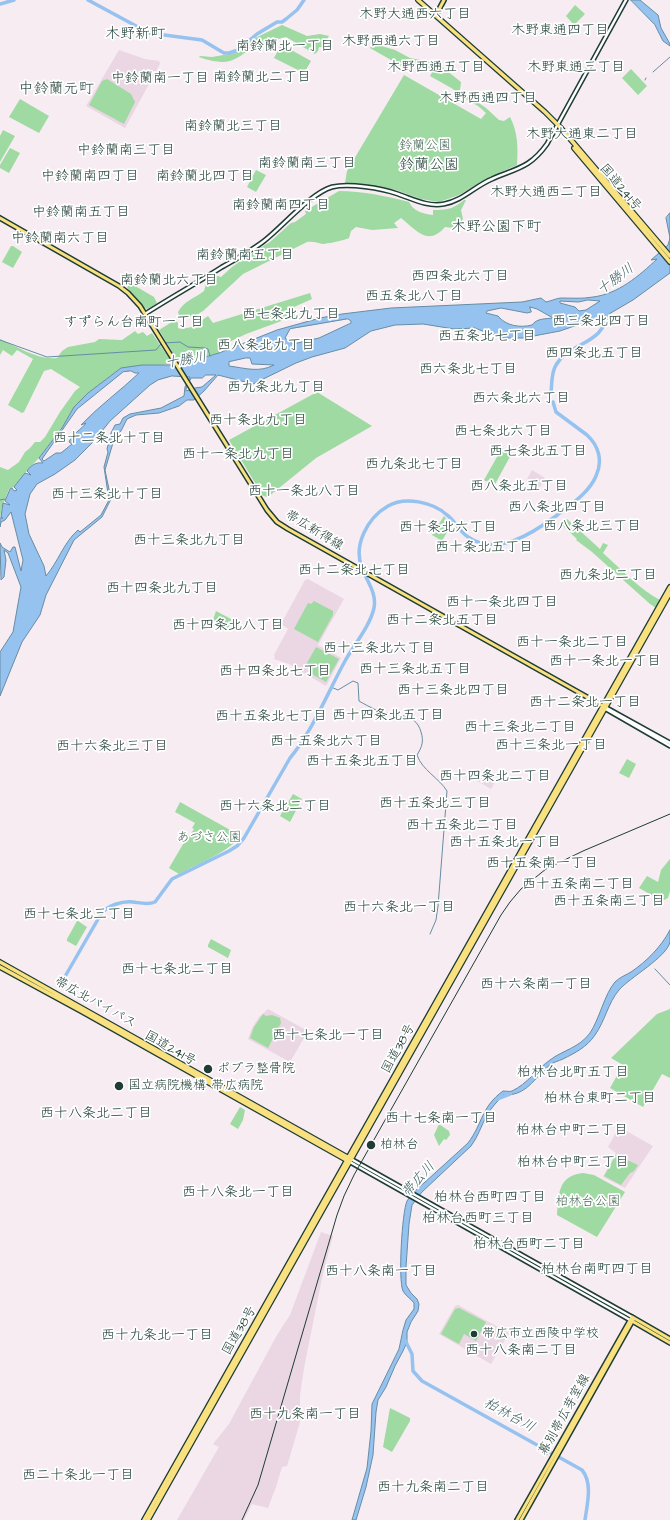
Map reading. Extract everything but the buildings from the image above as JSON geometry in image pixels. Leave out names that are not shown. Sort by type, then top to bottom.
[{"type":"highway","name":"国道241号","points":[[418,0],[531,99],[557,125],[670,262]]},
{"type":"highway","name":"国道241号","points":[[618,198],[670,256]]},
{"type":"highway","name":"国道38号","points":[[605,707],[670,588]]},
{"type":"highway","name":"国道38号","points":[[144,1520],[670,593]]},
{"type":"highway","name":"国道241号","points":[[0,962],[16,973],[115,1030],[349,1160]]},
{"type":"highway","name":"国道241号","points":[[0,967],[16,973]]},
{"type":"highway","name":"国道38号","points":[[148,1520],[349,1160]]},
{"type":"main road","points":[[436,16],[444,0]]},
{"type":"main road","points":[[145,314],[263,242],[316,195],[327,189],[338,186],[350,186],[394,193],[428,205],[436,205],[451,202],[485,182],[520,168],[530,162],[540,154],[626,0]]},
{"type":"main road","name":"帯広新得線","points":[[0,218],[119,286],[132,297],[145,314],[274,519],[288,529],[605,707]]},
{"type":"main road","points":[[605,707],[670,744]]},
{"type":"main road","points":[[349,1160],[670,1339]]},
{"type":"main road","points":[[632,1319],[670,1343]]},
{"type":"main road","name":"幕別帯広芽室線","points":[[521,1520],[556,1454],[632,1319]]},
{"type":"main road","name":"幕別帯広芽室線","points":[[518,1520],[554,1459]]},
{"type":"shaded area","points":[[119,50],[145,59],[159,61],[160,64],[125,128],[86,106]]},
{"type":"shaded area","points":[[532,470],[545,478],[537,492],[526,481]]},
{"type":"shaded area","points":[[308,579],[344,599],[318,645],[341,658],[326,686],[289,664],[274,659],[274,655],[288,629],[281,624],[305,580]]},
{"type":"shaded area","points":[[477,769],[496,780],[491,789],[472,778]]},
{"type":"shaded area","points":[[268,1009],[308,1031],[290,1062],[248,1039],[252,1028],[259,1017]]},
{"type":"shaded area","points":[[619,1127],[653,1146],[625,1188],[603,1177],[616,1153],[608,1147]]},
{"type":"shaded area","points":[[321,1232],[333,1236],[323,1273],[304,1368],[300,1395],[300,1422],[287,1466],[282,1467],[268,1508],[252,1504],[244,1520],[177,1520],[219,1447],[213,1444],[229,1424],[277,1335],[290,1315]]},
{"type":"shaded area","name":"帯広市立西陵中学校","points":[[458,1305],[509,1333],[491,1364],[439,1334],[455,1306]]},
{"type":"green space","points":[[575,5],[585,14],[574,25],[566,16]]},
{"type":"green space","points":[[282,25],[307,36],[320,34],[329,36],[322,47],[319,47],[315,54],[286,37],[274,40],[273,42],[270,41],[263,46],[261,50],[254,45],[241,56],[229,61],[223,62],[208,60],[199,57],[212,57],[235,53],[251,40]]},
{"type":"green space","name":"鈴蘭公園","points":[[372,45],[378,45],[395,50],[410,58],[437,63],[461,82],[460,90],[486,108],[499,120],[504,121],[510,117],[515,128],[517,140],[517,165],[486,179],[459,195],[439,202],[421,199],[396,190],[345,183],[347,171],[404,75],[481,119],[486,113],[478,106],[457,94],[453,89],[430,76],[434,69],[414,64],[412,66],[408,65],[405,68],[370,48]]},
{"type":"green space","points":[[280,47],[286,47],[311,61],[304,73],[274,58]]},
{"type":"green space","points":[[631,69],[647,86],[638,95],[622,78]]},
{"type":"green space","points":[[107,79],[131,94],[135,102],[124,124],[89,105],[102,81]]},
{"type":"green space","points":[[20,99],[49,116],[39,133],[9,117]]},
{"type":"green space","points":[[3,130],[15,136],[0,162],[0,136]]},
{"type":"green space","points":[[10,148],[20,153],[9,173],[0,168],[0,165]]},
{"type":"green space","points":[[256,170],[266,175],[256,192],[247,187]]},
{"type":"green space","points":[[339,191],[374,194],[409,202],[413,208],[419,212],[433,215],[433,210],[450,208],[466,200],[461,210],[463,219],[454,228],[445,227],[439,233],[433,236],[428,236],[417,231],[401,218],[394,223],[398,228],[372,230],[356,227],[351,231],[349,238],[344,240],[323,244],[307,242],[243,274],[203,311],[195,316],[184,318],[179,315],[178,312],[180,308],[186,302],[204,291],[207,281],[214,275],[221,277],[232,267],[270,242],[291,223],[295,222],[306,214],[305,211]]},
{"type":"green space","points":[[11,246],[22,252],[13,268],[2,262]]},
{"type":"green space","points":[[130,283],[154,297],[157,303],[148,309],[144,308],[127,288]]},
{"type":"green space","points":[[310,293],[312,299],[294,307],[295,316],[246,334],[219,347],[219,353],[179,363],[159,330],[175,320],[178,323],[178,328],[181,329],[192,327],[208,316],[213,323]]},
{"type":"green space","points":[[135,331],[138,334],[143,332],[147,336],[152,333],[173,364],[121,368],[88,393],[74,407],[62,428],[39,458],[14,487],[9,489],[0,517],[0,467],[8,470],[19,462],[25,452],[35,442],[40,442],[45,437],[60,412],[75,391],[80,387],[51,369],[44,371],[24,412],[22,413],[8,405],[33,359],[17,350],[12,356],[3,350],[0,355],[0,339],[35,355],[57,358],[62,351],[68,347],[95,342],[99,339],[122,340]]},
{"type":"green space","points":[[317,392],[372,426],[316,458],[268,497],[263,496],[229,440]]},
{"type":"green space","points":[[502,448],[512,453],[494,486],[484,480]]},
{"type":"green space","points":[[444,516],[451,525],[442,541],[432,535]]},
{"type":"green space","points":[[567,519],[600,549],[603,543],[608,545],[603,553],[637,585],[660,600],[656,608],[592,552],[576,540],[577,539],[561,524]]},
{"type":"green space","points":[[314,601],[333,611],[333,615],[318,642],[294,629],[308,603],[311,604]]},
{"type":"green space","points":[[216,611],[233,620],[228,628],[213,620]]},
{"type":"green space","points":[[316,647],[339,659],[326,682],[308,672],[310,668],[307,663]]},
{"type":"green space","points":[[627,759],[636,764],[629,778],[619,773]]},
{"type":"green space","points":[[293,794],[302,799],[290,822],[280,816]]},
{"type":"green space","name":"あづさ公園","points":[[180,802],[241,836],[221,853],[179,874],[169,868],[189,834],[190,835],[194,829],[192,828],[195,823],[175,812]]},
{"type":"green space","points":[[670,859],[670,891],[668,898],[662,901],[639,888],[647,876],[658,882],[661,870]]},
{"type":"green space","points":[[77,921],[87,927],[76,946],[67,941],[67,939]]},
{"type":"green space","points":[[211,939],[231,950],[228,958],[208,947]]},
{"type":"green space","points":[[670,1009],[670,1078],[662,1074],[643,1107],[610,1088],[623,1065],[611,1058],[657,1014]]},
{"type":"green space","points":[[263,1014],[266,1016],[272,1015],[280,1018],[281,1023],[268,1048],[250,1038],[254,1027]]},
{"type":"green space","points":[[240,1107],[245,1110],[243,1120],[238,1129],[230,1124]]},
{"type":"green space","points":[[439,1124],[449,1131],[450,1135],[446,1140],[444,1139],[439,1146],[434,1135]]},
{"type":"green space","points":[[616,1155],[638,1165],[621,1185],[604,1176]]},
{"type":"green space","name":"柏林台公園","points":[[583,1173],[594,1175],[625,1192],[597,1237],[557,1215],[559,1194],[564,1182],[574,1175]]},
{"type":"green space","points":[[459,1308],[486,1322],[476,1341],[464,1334],[459,1344],[441,1334],[455,1309]]},
{"type":"green space","points":[[390,1408],[410,1418],[410,1421],[392,1452],[383,1447]]},
{"type":"water","points":[[631,0],[640,0],[658,15],[661,28],[670,46],[663,41],[655,25]]},
{"type":"water","points":[[670,213],[670,238],[666,218]]},
{"type":"water","points":[[670,238],[670,273],[633,300],[609,314],[560,331],[523,338],[500,338],[475,328],[454,329],[423,324],[395,325],[371,331],[345,348],[296,363],[253,384],[218,375],[194,400],[187,400],[179,406],[159,413],[136,415],[127,419],[121,431],[115,436],[105,470],[111,499],[102,517],[74,540],[46,595],[40,615],[22,642],[0,696],[0,652],[13,632],[21,587],[8,553],[4,550],[6,560],[4,577],[1,580],[0,543],[2,547],[10,552],[13,547],[15,547],[21,571],[23,560],[11,512],[5,520],[1,522],[0,527],[0,518],[3,518],[1,517],[3,503],[10,505],[5,501],[10,489],[12,488],[14,491],[17,490],[14,487],[25,473],[31,475],[27,471],[30,467],[34,464],[43,463],[39,458],[62,428],[74,407],[88,393],[121,368],[142,365],[170,365],[195,360],[219,353],[277,330],[320,318],[342,314],[391,308],[522,302],[541,298],[546,302],[559,298],[585,298],[602,295],[628,283],[643,272],[657,259],[651,260],[668,245]],"holes":[[[588,300],[600,301],[586,310],[579,311],[575,307],[560,303],[560,301],[578,302]],[[530,307],[537,309],[553,318],[539,320],[532,325],[518,326],[509,324],[498,316],[486,313],[487,311],[501,308],[527,313],[531,312]],[[348,319],[351,321],[351,323],[319,338],[293,344],[285,338],[290,329]],[[246,358],[250,358],[252,364],[274,365],[263,369],[246,369],[229,366],[229,362]],[[131,371],[139,373],[81,425],[86,423],[70,439],[69,442],[72,444],[61,453],[56,453],[44,461],[42,459],[77,409],[123,372]],[[206,375],[216,375],[202,387],[186,391],[191,378],[202,378]],[[172,376],[190,377],[185,387],[184,396],[161,408],[130,414],[123,418],[120,424],[115,425],[111,433],[104,467],[109,500],[101,515],[80,532],[78,530],[73,535],[46,576],[44,566],[29,534],[25,514],[30,494],[37,484],[75,460],[94,441],[110,421],[150,385],[158,380]]]},
{"type":"water","points":[[670,930],[670,942],[667,948],[655,961],[619,990],[592,1039],[576,1052],[551,1064],[524,1090],[511,1095],[503,1095],[489,1112],[471,1146],[422,1192],[412,1205],[409,1224],[406,1285],[417,1299],[419,1304],[418,1311],[407,1332],[407,1342],[403,1351],[386,1387],[378,1400],[373,1455],[366,1487],[356,1520],[352,1520],[367,1468],[372,1404],[399,1349],[406,1320],[414,1309],[414,1303],[403,1291],[401,1274],[402,1231],[407,1201],[417,1189],[468,1143],[477,1129],[486,1109],[496,1097],[503,1091],[511,1091],[517,1088],[550,1060],[586,1038],[593,1028],[611,987],[621,977],[643,963],[658,948]]},
{"type":"waterway","points":[[0,4],[14,0]]},
{"type":"waterway","points":[[88,0],[149,33],[202,40],[224,53],[238,50],[257,34],[277,22],[282,22],[297,10],[304,0]]},
{"type":"waterway","points":[[653,72],[670,57]]},
{"type":"waterway","points":[[551,393],[552,375],[556,365],[562,357],[594,337],[601,330],[608,310]]},
{"type":"waterway","points":[[0,340],[47,357],[156,350],[161,344]]},
{"type":"waterway","name":"十勝川","points":[[164,343],[180,342],[188,347],[205,348],[208,349],[210,356]]},
{"type":"waterway","points":[[63,980],[101,914],[107,908],[124,902],[147,904],[155,902],[172,879],[229,851],[237,846],[244,838],[290,758],[313,724],[345,661],[372,615],[375,603],[374,597],[362,568],[359,551],[368,525],[380,511],[388,506],[402,501],[427,504],[441,510],[462,532],[479,543],[491,545],[503,544],[537,529],[573,503],[589,488],[598,470],[599,454],[597,449],[587,435],[556,412],[553,402]]},
{"type":"waterway","points":[[0,500],[5,499]]},
{"type":"waterway","points":[[331,687],[338,690],[353,681],[358,683],[359,701],[376,710],[402,715],[414,720],[418,725],[422,738],[421,747],[417,755],[419,760],[447,791],[438,906],[436,920],[430,934]]},
{"type":"waterway","points":[[655,969],[670,985]]},
{"type":"waterway","name":"帯広川","points":[[497,1099],[510,1094]]},
{"type":"waterway","name":"柏林台川","points":[[405,1340],[412,1354],[413,1371],[422,1381],[582,1470],[585,1475],[588,1488],[588,1501],[585,1520]]},
{"type":"railway","points":[[242,1520],[258,1485],[337,1215],[344,1196],[354,1175],[501,915],[521,889],[546,869],[583,851],[670,814]]},
{"type":"place","name":"ポプラ整骨院","points":[[208,1069]]},
{"type":"place","name":"国立病院機構 帯広病院","points":[[119,1086]]},
{"type":"place","name":"柏林台","points":[[371,1145]]},
{"type":"place","name":"帯広市立西陵中学校","points":[[474,1334]]},
{"type":"district","name":"木野大通西六丁目","points":[[415,15]]},
{"type":"district","name":"木野東通四丁目","points":[[560,31]]},
{"type":"district","name":"木野新町","points":[[135,35]]},
{"type":"district","name":"木野西通六丁目","points":[[391,42]]},
{"type":"district","name":"南鈴蘭北一丁目","points":[[285,47]]},
{"type":"district","name":"木野西通五丁目","points":[[436,68]]},
{"type":"district","name":"木野東通三丁目","points":[[576,68]]},
{"type":"district","name":"南鈴蘭北二丁目","points":[[262,78]]},
{"type":"district","name":"中鈴蘭南一丁目","points":[[160,79]]},
{"type":"district","name":"中鈴蘭元町","points":[[56,90]]},
{"type":"district","name":"木野西通四丁目","points":[[488,99]]},
{"type":"district","name":"南鈴蘭北三丁目","points":[[233,127]]},
{"type":"district","name":"木野大通東二丁目","points":[[582,135]]},
{"type":"district","name":"中鈴蘭南三丁目","points":[[126,151]]},
{"type":"district","name":"南鈴蘭南三丁目","points":[[307,164]]},
{"type":"district","name":"鈴蘭公園","points":[[429,166]]},
{"type":"district","name":"中鈴蘭南四丁目","points":[[90,177]]},
{"type":"district","name":"南鈴蘭北四丁目","points":[[205,177]]},
{"type":"district","name":"木野大通西二丁目","points":[[546,193]]},
{"type":"district","name":"南鈴蘭南四丁目","points":[[281,206]]},
{"type":"district","name":"中鈴蘭南五丁目","points":[[81,213]]},
{"type":"district","name":"木野公園下町","points":[[496,228]]},
{"type":"district","name":"中鈴蘭南六丁目","points":[[60,239]]},
{"type":"district","name":"南鈴蘭南五丁目","points":[[245,256]]},
{"type":"district","name":"西四条北六丁目","points":[[460,277]]},
{"type":"district","name":"南鈴蘭北六丁目","points":[[169,281]]},
{"type":"district","name":"西五条北八丁目","points":[[414,297]]},
{"type":"district","name":"西七条北九丁目","points":[[291,315]]},
{"type":"district","name":"西三条北四丁目","points":[[601,322]]},
{"type":"district","name":"すずらん台南町一丁目","points":[[134,323]]},
{"type":"district","name":"西五条北七丁目","points":[[487,337]]},
{"type":"district","name":"西八条北九丁目","points":[[266,346]]},
{"type":"district","name":"西四条北五丁目","points":[[594,354]]},
{"type":"district","name":"西六条北七丁目","points":[[468,370]]},
{"type":"district","name":"西九条北九丁目","points":[[276,388]]},
{"type":"district","name":"西六条北六丁目","points":[[521,399]]},
{"type":"district","name":"西十条北九丁目","points":[[258,421]]},
{"type":"district","name":"西七条北六丁目","points":[[503,432]]},
{"type":"district","name":"西十二条北十丁目","points":[[109,439]]},
{"type":"district","name":"西七条北五丁目","points":[[538,452]]},
{"type":"district","name":"西十一条北九丁目","points":[[238,455]]},
{"type":"district","name":"西九条北七丁目","points":[[414,465]]},
{"type":"district","name":"西八条北五丁目","points":[[519,487]]},
{"type":"district","name":"西十一条北八丁目","points":[[304,492]]},
{"type":"district","name":"西十三条北十丁目","points":[[107,495]]},
{"type":"district","name":"西八条北四丁目","points":[[557,508]]},
{"type":"district","name":"西八条北三丁目","points":[[592,527]]},
{"type":"district","name":"西十条北六丁目","points":[[448,528]]},
{"type":"district","name":"西十三条北九丁目","points":[[189,541]]},
{"type":"district","name":"西十条北五丁目","points":[[484,548]]},
{"type":"district","name":"西十二条北七丁目","points":[[354,571]]},
{"type":"district","name":"西九条北二丁目","points":[[608,576]]},
{"type":"district","name":"西十四条北九丁目","points":[[162,589]]},
{"type":"district","name":"西十一条北四丁目","points":[[502,603]]},
{"type":"district","name":"西十二条北五丁目","points":[[442,621]]},
{"type":"district","name":"西十四条北八丁目","points":[[228,626]]},
{"type":"district","name":"西十一条北二丁目","points":[[572,643]]},
{"type":"district","name":"西十三条北六丁目","points":[[379,649]]},
{"type":"district","name":"西十一条北一丁目","points":[[605,662]]},
{"type":"district","name":"西十三条北五丁目","points":[[415,670]]},
{"type":"district","name":"西十四条北七丁目","points":[[275,672]]},
{"type":"district","name":"西十三条北四丁目","points":[[453,691]]},
{"type":"district","name":"西十二条北一丁目","points":[[585,703]]},
{"type":"district","name":"西十四条北五丁目","points":[[388,716]]},
{"type":"district","name":"西十五条北七丁目","points":[[271,717]]},
{"type":"district","name":"西十三条北二丁目","points":[[520,728]]},
{"type":"district","name":"西十五条北六丁目","points":[[326,742]]},
{"type":"district","name":"西十三条北一丁目","points":[[551,746]]},
{"type":"district","name":"西十六条北三丁目","points":[[112,747]]},
{"type":"district","name":"西十五条北五丁目","points":[[362,762]]},
{"type":"district","name":"西十四条北二丁目","points":[[495,777]]},
{"type":"district","name":"西十五条北三丁目","points":[[435,804]]},
{"type":"district","name":"西十六条北二丁目","points":[[275,807]]},
{"type":"district","name":"西十五条北二丁目","points":[[462,826]]},
{"type":"district","name":"西十五条北一丁目","points":[[505,843]]},
{"type":"district","name":"西十五条南一丁目","points":[[542,864]]},
{"type":"district","name":"西十五条南二丁目","points":[[578,885]]},
{"type":"district","name":"西十五条南三丁目","points":[[609,902]]},
{"type":"district","name":"西十六条北一丁目","points":[[399,908]]},
{"type":"district","name":"西十七条北三丁目","points":[[79,915]]},
{"type":"district","name":"西十七条北二丁目","points":[[177,970]]},
{"type":"district","name":"西十六条南一丁目","points":[[536,985]]},
{"type":"district","name":"西十七条北一丁目","points":[[328,1036]]},
{"type":"district","name":"柏林台北町五丁目","points":[[573,1073]]},
{"type":"district","name":"柏林台東町二丁目","points":[[600,1099]]},
{"type":"district","name":"西十八条北二丁目","points":[[96,1114]]},
{"type":"district","name":"西十七条南一丁目","points":[[441,1119]]},
{"type":"district","name":"柏林台中町二丁目","points":[[572,1131]]},
{"type":"district","name":"柏林台中町三丁目","points":[[573,1163]]},
{"type":"district","name":"西十八条北一丁目","points":[[238,1193]]},
{"type":"district","name":"柏林台西町四丁目","points":[[490,1198]]},
{"type":"district","name":"柏林台西町三丁目","points":[[478,1219]]},
{"type":"district","name":"柏林台西町二丁目","points":[[529,1245]]},
{"type":"district","name":"柏林台南町四丁目","points":[[597,1270]]},
{"type":"district","name":"西十八条南一丁目","points":[[381,1272]]},
{"type":"district","name":"西十九条北一丁目","points":[[157,1336]]},
{"type":"district","name":"西十八条南二丁目","points":[[521,1351]]},
{"type":"district","name":"西十九条南一丁目","points":[[305,1415]]},
{"type":"district","name":"西二十条北一丁目","points":[[78,1476]]},
{"type":"district","name":"西十九条南二丁目","points":[[433,1488]]}]
